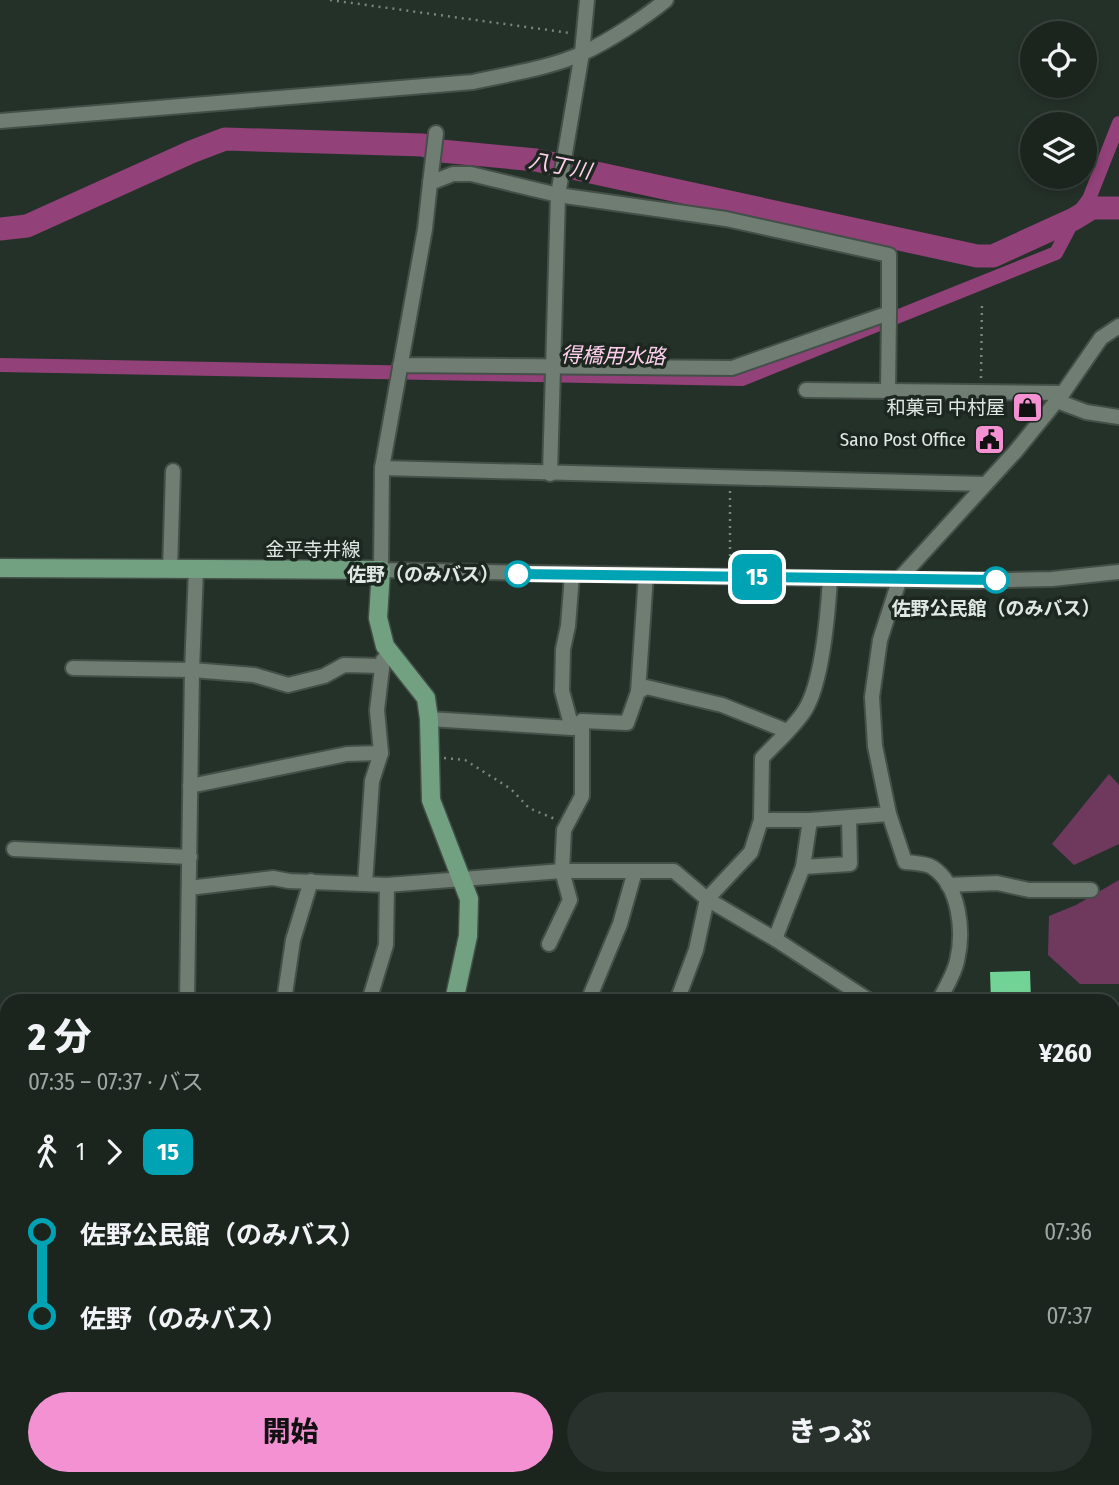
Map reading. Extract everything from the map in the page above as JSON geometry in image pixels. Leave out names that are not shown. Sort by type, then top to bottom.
[{"type":"main road","name":"金平寺井線","points":[[0,568],[381,570],[378,618],[385,646],[426,698],[431,756],[431,800],[469,899],[468,936],[456,994]]},
{"type":"street","points":[[550,474],[558,195],[583,53],[587,0]]},
{"type":"street","points":[[0,121],[472,82],[528,70],[583,53],[653,11],[666,0]]},
{"type":"street","points":[[436,133],[425,229],[382,468],[381,570],[968,581],[1052,579],[1119,572]]},
{"type":"street","points":[[430,183],[453,174],[471,174],[558,195],[726,219],[889,255],[888,390]]},
{"type":"street","points":[[399,371],[554,373],[732,368],[889,313]]},
{"type":"street","points":[[942,994],[956,963],[961,929],[956,902],[947,885],[931,866],[905,862],[889,814],[876,747],[872,697],[880,640],[900,578],[1015,452],[1060,397],[1092,348],[1119,326]]},
{"type":"street","points":[[806,390],[981,392],[1060,397],[1086,412],[1119,417]]},
{"type":"street","points":[[382,468],[984,484]]},
{"type":"street","points":[[170,570],[173,471]]},
{"type":"street","points":[[187,994],[196,570]]},
{"type":"street","points":[[549,944],[570,900],[562,871],[564,830],[582,796],[577,725],[562,691],[563,649],[568,626],[572,575]]},
{"type":"street","points":[[429,719],[577,725],[627,723],[638,691],[646,575]]},
{"type":"street","points":[[680,994],[696,950],[707,899],[751,852],[761,820],[762,758],[805,711],[812,692],[828,612],[830,579]]},
{"type":"street","points":[[365,884],[372,781],[381,753],[377,710],[385,646]]},
{"type":"street","points":[[73,668],[192,670],[254,675],[288,685],[324,676],[344,665],[382,666]]},
{"type":"street","points":[[638,691],[646,687],[722,705],[787,731]]},
{"type":"street","points":[[190,786],[347,754],[381,753]]},
{"type":"street","points":[[761,820],[810,820],[889,814]]},
{"type":"street","points":[[803,867],[850,864],[849,818]]},
{"type":"street","points":[[775,939],[803,867],[810,820]]},
{"type":"street","points":[[14,849],[190,857]]},
{"type":"street","points":[[189,888],[273,878],[387,885],[562,871],[674,871],[707,899],[775,939],[849,994]]},
{"type":"street","points":[[591,994],[620,924],[635,871]]},
{"type":"street","points":[[285,994],[293,940],[311,881]]},
{"type":"street","points":[[947,885],[997,883],[1029,890],[1091,890]]},
{"type":"street","points":[[371,994],[386,945],[387,885]]},
{"type":"path","points":[[330,0],[584,34]]},
{"type":"path","points":[[981,392],[982,302]]},
{"type":"path","points":[[730,476],[730,577]]},
{"type":"path","points":[[431,756],[465,760],[511,789],[529,808],[568,825]]},
{"type":"shaded area","points":[[1109,774],[1119,785],[1119,844],[1074,865],[1052,844]]},
{"type":"shaded area","points":[[1119,880],[1119,984],[1080,984],[1048,955],[1049,916],[1076,905]]},
{"type":"building","name":"和菓司 中村屋","points":[[1020,402],[1037,402],[1037,410],[1034,413],[1020,414]]},
{"type":"building","points":[[977,427],[1001,427],[1000,452],[976,451]]},
{"type":"building","points":[[1030,971],[1031,994],[991,994],[990,972]]},
{"type":"waterway","name":"得橋用水路","points":[[0,365],[742,379],[1056,253],[1074,219],[1089,199],[1119,123]]},
{"type":"waterway","name":"八丁川","points":[[0,229],[27,226],[225,139],[423,145],[441,151],[536,160],[977,256],[993,256],[1092,208],[1119,208]]},
{"type":"bus line","name":"15","points":[[518,574],[996,580]]},
{"type":"place","name":"和菓司 中村屋","points":[[1028,407]]},
{"type":"place","name":"Sano Post Office","points":[[989,439]]},
{"type":"place","name":"佐野（のみバス）","points":[[518,574]]},
{"type":"place","name":"佐野公民館（のみバス）","points":[[996,580]]}]
